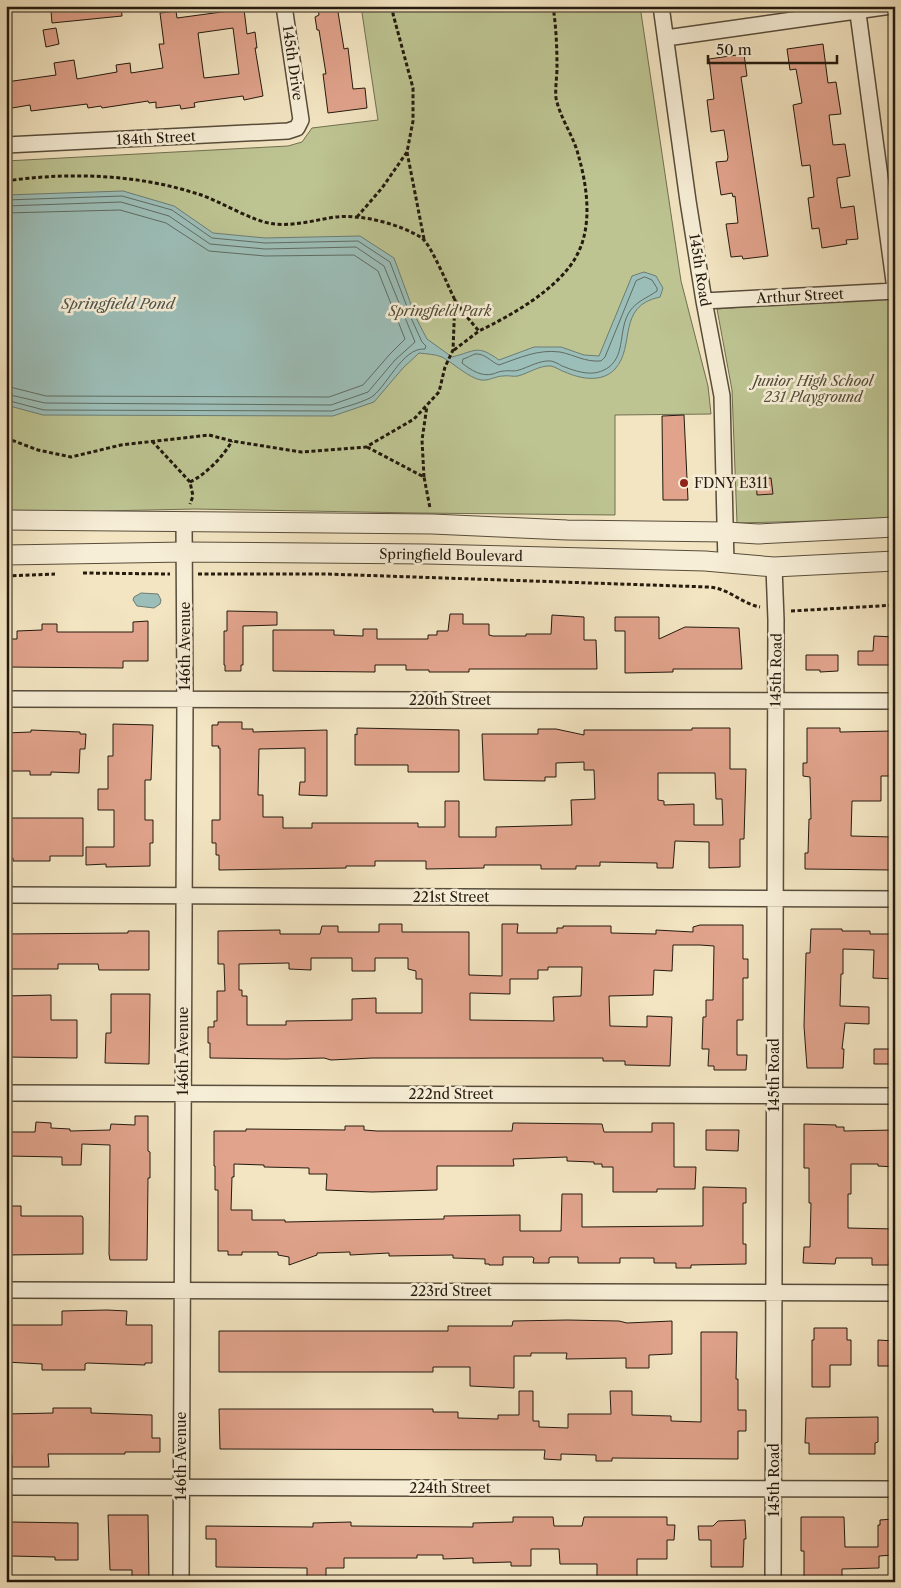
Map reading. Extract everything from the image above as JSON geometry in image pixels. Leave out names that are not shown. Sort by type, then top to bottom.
[{"type":"street","name":"145th Drive","points":[[284,6],[301,120]]},
{"type":"street","name":"145th Road","points":[[661,6],[704,301],[722,396],[726,564]]},
{"type":"street","points":[[666,38],[857,9],[891,6]]},
{"type":"street","points":[[857,9],[895,290]]},
{"type":"street","name":"184th Street","points":[[6,145],[288,131],[297,128],[301,120]]},
{"type":"street","name":"Arthur Street","points":[[704,301],[895,290]]},
{"type":"street","name":"Springfield Boulevard","points":[[6,520],[187,512],[567,530],[758,534],[895,527]]},
{"type":"street","name":"146th Avenue","points":[[181,1582],[185,552],[187,512]]},
{"type":"street","name":"Springfield Boulevard","points":[[6,554],[185,552],[455,554],[695,561],[774,568],[895,561]]},
{"type":"street","name":"145th Road","points":[[774,568],[776,620],[774,1582]]},
{"type":"street","name":"220th Street","points":[[6,699],[895,701]]},
{"type":"street","name":"221st Street","points":[[6,895],[895,899]]},
{"type":"street","name":"222nd Street","points":[[6,1093],[895,1096]]},
{"type":"street","name":"223rd Street","points":[[6,1290],[895,1293]]},
{"type":"street","name":"224th Street","points":[[6,1487],[895,1489]]},
{"type":"path","points":[[356,217],[382,188],[407,152],[414,120],[413,88],[393,14],[394,6]]},
{"type":"path","points":[[453,350],[479,331],[501,320],[537,296],[564,274],[578,254],[587,228],[587,201],[578,154],[556,97],[557,43],[553,6]]},
{"type":"path","points":[[407,152],[424,240],[455,299],[465,315],[479,331]]},
{"type":"path","points":[[6,180],[66,175],[114,178],[173,186],[274,224],[300,224],[336,217],[356,217],[402,227],[424,240]]},
{"type":"path","points":[[6,438],[38,450],[71,457],[120,445],[209,435],[232,441],[302,452],[366,447],[414,419],[439,392],[445,367],[453,350],[455,299]]},
{"type":"path","points":[[427,405],[422,440],[424,477],[430,509]]},
{"type":"path","points":[[152,441],[190,482],[194,496],[187,512]]},
{"type":"path","points":[[190,482],[198,478],[218,459],[228,449],[232,441]]},
{"type":"path","points":[[366,447],[424,477]]},
{"type":"path","points":[[75,573],[174,574]]},
{"type":"path","points":[[6,576],[57,574]]},
{"type":"path","name":"Springfield Boulevard","points":[[199,574],[326,574],[708,586],[730,592],[743,602],[763,608]]},
{"type":"path","points":[[786,611],[895,605]]},
{"type":"green space","name":"Springfield Park","points":[[361,6],[640,6],[681,281],[708,386],[711,414],[615,415],[615,515],[195,509],[6,513],[6,161],[288,146],[302,142],[312,128],[378,120]]},
{"type":"green space","name":"Junior High School 231 Playground","points":[[890,296],[895,385],[895,519],[737,523],[732,390],[717,309]]},
{"type":"water","name":"Springfield Pond","points":[[123,191],[174,206],[213,233],[265,238],[360,236],[394,258],[416,318],[427,339],[452,357],[481,350],[499,360],[534,347],[561,347],[584,355],[599,356],[632,276],[644,272],[656,276],[663,288],[660,297],[646,302],[637,309],[632,318],[621,360],[610,373],[598,378],[584,378],[547,366],[518,376],[500,376],[481,380],[476,379],[442,357],[419,353],[403,368],[374,402],[333,416],[43,415],[6,405],[6,195]]},
{"type":"water","points":[[141,593],[158,594],[161,600],[160,604],[154,608],[137,606],[133,600],[134,597]]},
{"type":"building","points":[[88,6],[121,6],[122,16],[52,23],[51,11]]},
{"type":"building","points":[[337,6],[344,49],[348,48],[353,89],[365,88],[367,108],[328,113],[323,74],[326,74],[315,17],[319,15],[318,8]]},
{"type":"building","points":[[244,9],[247,34],[255,32],[257,48],[255,48],[263,96],[244,100],[243,96],[198,102],[194,103],[195,107],[181,109],[180,105],[156,108],[156,102],[149,103],[148,101],[102,108],[101,106],[88,108],[87,104],[31,111],[30,105],[6,109],[6,82],[56,75],[54,63],[74,60],[77,79],[117,72],[116,65],[130,63],[131,73],[163,68],[159,44],[164,44],[160,13],[176,11],[177,18]],"holes":[[[233,28],[239,74],[204,78],[198,33]]]},
{"type":"building","points":[[56,28],[59,44],[46,47],[43,30]]},
{"type":"building","points":[[823,44],[828,83],[836,82],[841,114],[829,115],[833,145],[845,144],[850,176],[837,178],[841,208],[854,206],[858,239],[846,240],[847,244],[822,248],[819,228],[812,229],[808,198],[814,197],[810,165],[802,166],[793,105],[802,103],[796,69],[790,70],[787,49]]},
{"type":"building","points":[[744,54],[747,76],[741,77],[768,256],[743,259],[742,256],[731,257],[726,224],[738,223],[735,196],[733,197],[732,193],[721,195],[716,162],[727,161],[728,157],[724,130],[711,132],[707,100],[714,99],[709,59]]},
{"type":"building","points":[[684,415],[688,500],[663,500],[662,416]]},
{"type":"building","points":[[771,478],[773,494],[757,495],[756,479]]},
{"type":"building","points":[[227,611],[277,612],[277,625],[243,626],[243,665],[241,665],[241,671],[225,671],[224,631],[227,631]]},
{"type":"building","points":[[450,614],[463,614],[463,624],[489,624],[489,635],[493,636],[551,634],[552,615],[584,617],[584,640],[596,640],[597,669],[469,669],[469,672],[429,672],[429,670],[406,670],[406,665],[375,665],[375,672],[273,671],[273,630],[334,630],[334,635],[363,636],[363,629],[377,629],[377,639],[428,639],[428,635],[437,635],[437,631],[448,631]]},
{"type":"building","points":[[615,617],[659,617],[659,639],[685,627],[739,628],[742,669],[673,669],[673,672],[625,673],[625,631],[615,631]]},
{"type":"building","points":[[148,621],[148,661],[123,661],[123,668],[6,667],[6,639],[17,639],[17,631],[42,630],[42,624],[57,624],[57,632],[133,632],[133,622]]},
{"type":"building","points":[[874,636],[895,637],[895,665],[858,665],[858,651],[873,651]]},
{"type":"building","points":[[806,655],[838,655],[838,671],[820,672],[820,670],[806,670]]},
{"type":"building","points":[[218,722],[242,722],[242,729],[253,729],[253,732],[327,730],[327,796],[299,795],[300,782],[305,782],[305,748],[259,749],[258,795],[263,795],[263,817],[283,817],[283,828],[312,828],[312,823],[418,823],[418,827],[445,827],[445,801],[459,801],[459,837],[496,837],[496,827],[572,825],[571,800],[595,799],[594,770],[584,770],[584,762],[556,763],[556,777],[545,777],[545,781],[484,780],[482,734],[538,734],[538,729],[556,729],[584,735],[584,730],[730,728],[730,769],[746,769],[744,839],[740,839],[740,867],[709,868],[709,842],[675,841],[673,868],[657,868],[657,863],[600,862],[600,866],[576,866],[576,869],[541,869],[541,865],[484,865],[484,868],[426,869],[426,861],[375,861],[375,866],[346,866],[346,868],[219,870],[219,855],[216,855],[216,843],[212,843],[212,820],[220,820],[220,748],[218,748],[219,746],[212,746],[212,725],[218,725]],"holes":[[[658,773],[715,773],[716,799],[722,799],[723,825],[694,825],[694,804],[664,805],[664,801],[658,800]]]},
{"type":"building","points":[[113,724],[153,725],[151,780],[145,780],[145,820],[153,820],[150,866],[106,867],[106,864],[86,865],[86,847],[114,847],[114,810],[98,810],[98,789],[108,789],[108,756],[113,756]]},
{"type":"building","points":[[357,728],[459,730],[459,772],[408,772],[408,765],[355,765],[355,734],[357,735]]},
{"type":"building","points":[[807,728],[840,728],[840,732],[895,732],[895,776],[881,776],[881,801],[852,801],[851,836],[893,837],[892,870],[805,869],[805,853],[808,853],[809,819],[811,819],[810,777],[803,776],[803,763],[807,763]]},
{"type":"building","points":[[31,730],[80,732],[80,734],[86,734],[85,749],[80,749],[79,773],[51,772],[51,775],[30,775],[30,771],[6,771],[6,733],[31,732]]},
{"type":"building","points":[[6,818],[83,818],[83,856],[50,856],[50,861],[13,861],[13,858],[6,858]]},
{"type":"building","points":[[379,924],[402,924],[402,932],[469,932],[469,975],[502,976],[502,924],[518,924],[517,933],[557,933],[557,928],[563,928],[563,926],[611,926],[611,933],[656,934],[656,930],[693,932],[693,927],[700,925],[743,925],[743,959],[748,959],[748,978],[743,978],[743,1020],[737,1020],[737,1055],[747,1055],[746,1070],[714,1070],[714,1066],[708,1066],[709,1049],[702,1049],[703,1017],[706,1017],[706,1000],[713,1000],[714,946],[700,945],[673,945],[672,971],[654,970],[653,995],[609,996],[610,1026],[647,1027],[647,1016],[672,1017],[670,1066],[625,1065],[625,1061],[603,1061],[603,1058],[372,1058],[331,1060],[324,1058],[210,1058],[208,1027],[214,1027],[214,1021],[217,1021],[217,991],[225,991],[224,964],[218,964],[218,931],[280,930],[280,934],[320,934],[322,926],[338,926],[338,932],[379,932]],"holes":[[[311,958],[352,958],[352,971],[375,971],[375,958],[408,958],[408,969],[416,971],[416,979],[422,979],[422,1013],[376,1013],[376,998],[352,999],[352,1020],[286,1021],[286,1025],[247,1025],[247,996],[242,996],[242,990],[239,990],[239,964],[289,963],[289,969],[311,970]],[[548,967],[582,967],[581,996],[553,997],[554,1021],[470,1020],[470,993],[510,994],[510,979],[538,979],[538,970],[548,970]]]},
{"type":"building","points":[[811,929],[842,929],[842,931],[870,931],[870,934],[895,934],[895,979],[873,978],[874,950],[843,949],[840,1006],[869,1007],[869,1024],[845,1023],[842,1049],[844,1049],[843,1068],[807,1068],[804,1026],[806,953],[810,953]]},
{"type":"building","points":[[128,931],[149,931],[149,970],[99,970],[98,964],[58,964],[58,969],[6,969],[6,934],[128,933]]},
{"type":"building","points":[[111,994],[150,994],[149,1064],[105,1063],[106,1033],[111,1033]]},
{"type":"building","points":[[51,995],[51,1020],[77,1020],[77,1058],[6,1057],[6,996]]},
{"type":"building","points":[[874,1049],[895,1049],[895,1064],[874,1064]]},
{"type":"building","points":[[135,1116],[148,1116],[150,1178],[148,1178],[147,1260],[110,1260],[110,1145],[82,1144],[81,1165],[62,1165],[62,1157],[6,1156],[6,1132],[35,1132],[36,1122],[51,1123],[51,1128],[70,1129],[70,1131],[110,1130],[111,1124],[135,1125]]},
{"type":"building","points":[[513,1123],[602,1124],[604,1132],[652,1132],[652,1123],[674,1123],[674,1167],[696,1167],[695,1189],[657,1189],[657,1192],[613,1192],[613,1167],[602,1167],[602,1164],[594,1164],[594,1162],[567,1161],[567,1157],[513,1159],[514,1166],[437,1166],[437,1190],[372,1192],[326,1190],[327,1174],[309,1174],[309,1168],[234,1164],[231,1210],[252,1210],[252,1220],[285,1220],[285,1222],[444,1219],[444,1216],[520,1215],[520,1231],[561,1231],[562,1194],[582,1194],[582,1227],[703,1226],[703,1187],[746,1188],[746,1203],[743,1203],[743,1244],[746,1244],[746,1264],[691,1265],[691,1268],[676,1268],[676,1263],[654,1263],[654,1258],[620,1258],[620,1263],[578,1263],[578,1257],[551,1257],[549,1258],[549,1263],[533,1263],[534,1258],[532,1257],[503,1257],[503,1265],[489,1265],[485,1264],[485,1259],[453,1258],[453,1255],[389,1256],[389,1253],[350,1255],[350,1252],[317,1253],[317,1255],[289,1265],[289,1257],[278,1255],[278,1252],[242,1252],[242,1255],[228,1255],[228,1251],[218,1251],[218,1190],[215,1190],[214,1131],[246,1131],[246,1129],[345,1130],[345,1126],[364,1126],[364,1130],[377,1131],[512,1131]]},
{"type":"building","points":[[804,1124],[836,1125],[836,1127],[844,1127],[844,1131],[895,1130],[895,1167],[878,1166],[878,1164],[851,1164],[851,1194],[848,1194],[848,1228],[895,1229],[895,1244],[890,1244],[889,1265],[872,1265],[872,1258],[836,1258],[835,1264],[803,1263],[804,1247],[810,1247],[811,1203],[809,1203],[809,1168],[804,1168]]},
{"type":"building","points":[[706,1130],[739,1130],[738,1151],[706,1150]]},
{"type":"building","points":[[6,1206],[21,1206],[21,1216],[82,1216],[83,1254],[6,1255]]},
{"type":"building","points":[[62,1311],[127,1311],[126,1325],[152,1325],[152,1363],[145,1363],[145,1365],[87,1363],[85,1364],[85,1370],[42,1370],[42,1364],[6,1362],[6,1325],[62,1325]]},
{"type":"building","points":[[513,1321],[619,1321],[627,1323],[672,1321],[672,1354],[649,1355],[649,1368],[626,1368],[626,1358],[566,1359],[567,1353],[531,1353],[531,1356],[514,1356],[514,1388],[470,1386],[470,1367],[433,1367],[433,1372],[219,1372],[219,1331],[448,1331],[448,1326],[512,1326]]},
{"type":"building","points":[[814,1328],[847,1328],[847,1340],[851,1340],[851,1365],[830,1365],[830,1387],[812,1387],[812,1340],[814,1340]]},
{"type":"building","points":[[701,1332],[737,1332],[736,1379],[738,1379],[738,1410],[746,1410],[746,1431],[738,1431],[738,1459],[612,1458],[612,1461],[596,1461],[596,1455],[561,1454],[561,1460],[544,1459],[545,1450],[220,1449],[219,1409],[433,1409],[433,1412],[458,1412],[458,1418],[498,1419],[498,1415],[519,1415],[519,1391],[533,1391],[533,1421],[539,1421],[539,1427],[568,1428],[568,1414],[611,1414],[610,1391],[632,1391],[632,1415],[671,1416],[671,1421],[701,1422]]},
{"type":"building","points":[[878,1340],[895,1341],[895,1366],[878,1366]]},
{"type":"building","points":[[53,1408],[91,1408],[91,1413],[152,1415],[152,1438],[160,1438],[160,1452],[48,1454],[49,1467],[12,1467],[12,1455],[6,1455],[6,1414],[53,1413]]},
{"type":"building","points":[[878,1417],[878,1442],[875,1443],[875,1454],[809,1454],[809,1443],[805,1443],[806,1418]]},
{"type":"building","points":[[108,1515],[148,1515],[149,1582],[132,1582],[132,1570],[110,1570]]},
{"type":"building","points":[[513,1517],[553,1517],[554,1526],[582,1526],[584,1517],[667,1517],[667,1525],[675,1525],[674,1540],[667,1540],[667,1559],[637,1559],[637,1582],[597,1582],[597,1564],[560,1564],[559,1549],[531,1549],[531,1566],[511,1566],[511,1562],[473,1563],[473,1558],[443,1559],[443,1555],[417,1555],[417,1558],[344,1558],[344,1568],[326,1568],[326,1579],[307,1579],[307,1568],[216,1567],[216,1539],[206,1539],[206,1526],[313,1527],[313,1523],[351,1522],[351,1526],[473,1527],[473,1523],[513,1522]]},
{"type":"building","points":[[801,1517],[844,1517],[845,1547],[878,1547],[878,1525],[880,1525],[880,1520],[893,1519],[894,1555],[879,1556],[879,1568],[842,1569],[842,1582],[804,1582],[804,1551],[801,1551]]},
{"type":"building","points":[[745,1520],[746,1539],[744,1539],[743,1567],[711,1567],[711,1540],[699,1540],[698,1526],[713,1526],[718,1521]]},
{"type":"building","points":[[11,1522],[78,1523],[78,1560],[55,1560],[55,1557],[11,1556]]},
{"type":"place","name":"FDNY E311","points":[[684,483]]}]
